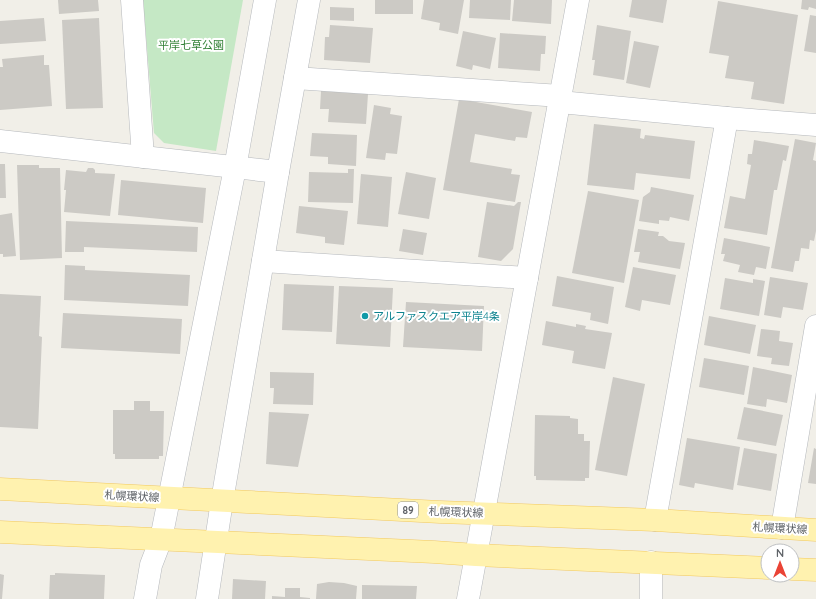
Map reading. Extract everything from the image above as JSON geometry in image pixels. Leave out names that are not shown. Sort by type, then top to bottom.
[{"type":"main road","name":"札幌環状線","points":[[0,489],[222,501],[655,520],[816,530]]},
{"type":"main road","points":[[0,532],[760,568]]},
{"type":"main road","points":[[800,569],[816,570]]},
{"type":"street","points":[[132,0],[143,157]]},
{"type":"street","points":[[145,599],[151,565],[161,539],[235,168],[264,0]]},
{"type":"street","points":[[207,599],[222,501],[278,172],[309,0]]},
{"type":"street","points":[[468,599],[578,0]]},
{"type":"street","points":[[295,78],[560,99],[727,118],[816,125]]},
{"type":"street","points":[[655,520],[727,118]]},
{"type":"street","points":[[0,141],[278,172]]},
{"type":"street","points":[[263,261],[527,278]]},
{"type":"street","points":[[782,528],[816,326]]},
{"type":"street","points":[[651,562],[651,599]]},
{"type":"green space","name":"平岸七草公園","points":[[143,0],[243,0],[216,151],[164,143],[154,133]]},
{"type":"building","points":[[58,0],[98,0],[99,11],[59,14]]},
{"type":"building","points":[[375,0],[413,0],[413,14],[375,14]]},
{"type":"building","points":[[424,0],[464,0],[458,34],[439,30],[440,23],[421,19]]},
{"type":"building","points":[[470,0],[511,0],[510,20],[469,18]]},
{"type":"building","points":[[514,0],[552,0],[551,24],[512,21]]},
{"type":"building","points":[[632,0],[667,0],[663,23],[629,17]]},
{"type":"building","points":[[802,0],[816,0],[816,9],[809,7],[808,10],[801,9]]},
{"type":"building","points":[[718,1],[798,15],[784,104],[751,99],[754,82],[725,78],[729,56],[709,53]]},
{"type":"building","points":[[330,7],[354,8],[354,21],[330,20]]},
{"type":"building","points":[[810,15],[816,16],[816,53],[804,51]]},
{"type":"building","points":[[44,18],[46,41],[0,44],[0,21]]},
{"type":"building","points":[[99,18],[103,108],[66,109],[62,20]]},
{"type":"building","points":[[330,25],[373,28],[370,63],[324,60],[325,37],[329,37]]},
{"type":"building","points":[[597,25],[631,31],[624,80],[593,75],[595,60],[592,60]]},
{"type":"building","points":[[463,31],[496,38],[490,69],[473,65],[472,70],[456,66]]},
{"type":"building","points":[[500,33],[546,36],[545,54],[541,54],[540,71],[498,68]]},
{"type":"building","points":[[634,41],[659,46],[650,88],[626,83]]},
{"type":"building","points":[[44,55],[44,65],[49,65],[52,106],[0,110],[0,67],[3,67],[2,59]]},
{"type":"building","points":[[321,91],[368,94],[366,124],[328,122],[329,109],[320,109]]},
{"type":"building","points":[[459,99],[532,112],[527,138],[516,137],[515,141],[475,134],[470,162],[512,169],[511,174],[520,175],[515,202],[443,190]]},
{"type":"building","points":[[374,105],[391,108],[390,114],[402,116],[397,154],[386,153],[385,160],[366,158]]},
{"type":"building","points":[[594,124],[641,129],[640,138],[644,139],[645,135],[695,141],[690,179],[636,173],[634,190],[587,185]]},
{"type":"building","points":[[312,133],[357,135],[356,166],[328,164],[328,157],[310,156]]},
{"type":"building","points":[[795,139],[816,143],[813,160],[816,161],[816,231],[814,241],[810,240],[809,249],[801,248],[799,261],[795,261],[793,272],[771,268]]},
{"type":"building","points":[[754,140],[789,146],[786,161],[783,160],[777,190],[774,190],[767,235],[724,228],[730,196],[745,199],[751,165],[747,164],[748,154],[752,154]]},
{"type":"building","points":[[0,164],[5,164],[6,198],[0,198]]},
{"type":"building","points":[[17,165],[39,165],[39,168],[60,168],[62,258],[20,260]]},
{"type":"building","points":[[88,168],[93,168],[95,173],[115,174],[110,216],[64,212],[66,170],[86,172]]},
{"type":"building","points":[[348,169],[354,169],[353,203],[308,202],[309,172],[348,173]]},
{"type":"building","points":[[406,172],[436,178],[429,219],[398,214]]},
{"type":"building","points":[[361,174],[392,177],[388,227],[357,224]]},
{"type":"building","points":[[121,180],[206,188],[203,223],[118,215]]},
{"type":"building","points":[[651,187],[694,195],[689,221],[670,217],[669,221],[659,220],[659,224],[639,221],[643,197],[650,192]]},
{"type":"building","points":[[588,191],[639,200],[624,283],[572,273]]},
{"type":"building","points":[[487,202],[514,206],[518,202],[521,202],[513,249],[501,261],[478,257]]},
{"type":"building","points":[[299,206],[348,211],[344,245],[325,243],[325,237],[296,233]]},
{"type":"building","points":[[12,213],[16,256],[3,257],[3,254],[0,254],[0,215]]},
{"type":"building","points":[[66,221],[198,227],[197,252],[84,247],[84,252],[65,252]]},
{"type":"building","points":[[403,229],[427,233],[423,255],[399,251]]},
{"type":"building","points":[[638,229],[659,232],[658,236],[663,236],[669,241],[685,243],[680,269],[638,262],[640,252],[634,252]]},
{"type":"building","points":[[724,238],[770,247],[766,269],[756,267],[754,275],[738,272],[740,265],[723,261],[725,254],[721,254]]},
{"type":"building","points":[[65,265],[85,266],[85,270],[190,275],[188,306],[64,300]]},
{"type":"building","points":[[633,267],[676,275],[670,305],[642,300],[640,311],[625,307]]},
{"type":"building","points":[[557,276],[614,287],[608,324],[590,320],[591,313],[552,306]]},
{"type":"building","points":[[770,277],[808,283],[803,310],[783,307],[781,318],[764,315]]},
{"type":"building","points":[[725,278],[753,283],[753,279],[765,281],[759,316],[720,309]]},
{"type":"building","points":[[284,284],[334,286],[332,332],[282,330]]},
{"type":"building","name":"アルファスクエア平岸4条","points":[[339,286],[393,288],[390,347],[336,344]]},
{"type":"building","points":[[0,294],[41,296],[39,336],[42,337],[38,429],[0,427]]},
{"type":"building","points":[[406,302],[484,306],[482,351],[403,347]]},
{"type":"building","points":[[63,313],[182,319],[180,354],[61,348]]},
{"type":"building","points":[[709,316],[756,325],[750,354],[704,345]]},
{"type":"building","points":[[546,321],[576,327],[576,324],[586,326],[585,329],[612,333],[605,369],[572,363],[574,351],[542,345]]},
{"type":"building","points":[[761,329],[780,331],[779,341],[793,343],[789,366],[771,364],[772,358],[757,356]]},
{"type":"building","points":[[704,358],[749,366],[744,395],[699,387]]},
{"type":"building","points":[[753,367],[792,375],[787,403],[767,399],[766,407],[747,404]]},
{"type":"building","points":[[270,372],[314,373],[313,405],[273,404],[274,388],[270,388]]},
{"type":"building","points":[[613,377],[645,384],[627,476],[595,470]]},
{"type":"building","points":[[134,401],[150,401],[150,411],[164,411],[163,456],[159,456],[159,459],[115,459],[115,454],[113,454],[113,410],[134,410]]},
{"type":"building","points":[[744,407],[783,415],[776,446],[737,439]]},
{"type":"building","points":[[269,412],[309,414],[298,467],[266,464]]},
{"type":"building","points":[[535,415],[570,416],[570,418],[578,419],[578,434],[584,434],[584,441],[590,441],[589,478],[585,478],[585,481],[536,480],[536,476],[534,476]]},
{"type":"building","points":[[687,438],[740,447],[733,490],[695,483],[694,488],[679,485]]},
{"type":"building","points":[[744,448],[777,454],[771,491],[737,485]]},
{"type":"building","points":[[814,448],[816,449],[816,484],[808,483]]},
{"type":"building","points":[[55,573],[105,575],[104,599],[49,599],[50,575],[55,575]]},
{"type":"building","points":[[0,574],[4,575],[2,599],[0,599]]},
{"type":"building","points":[[233,579],[266,581],[265,599],[232,599]]},
{"type":"building","points":[[329,582],[357,586],[356,599],[316,599],[317,584]]},
{"type":"building","points":[[362,585],[417,586],[416,599],[362,599]]},
{"type":"building","points":[[285,588],[300,588],[300,597],[310,599],[272,599],[272,596],[285,597]]},
{"type":"place","name":"アルファスクエア平岸4条","points":[[365,316]]}]
